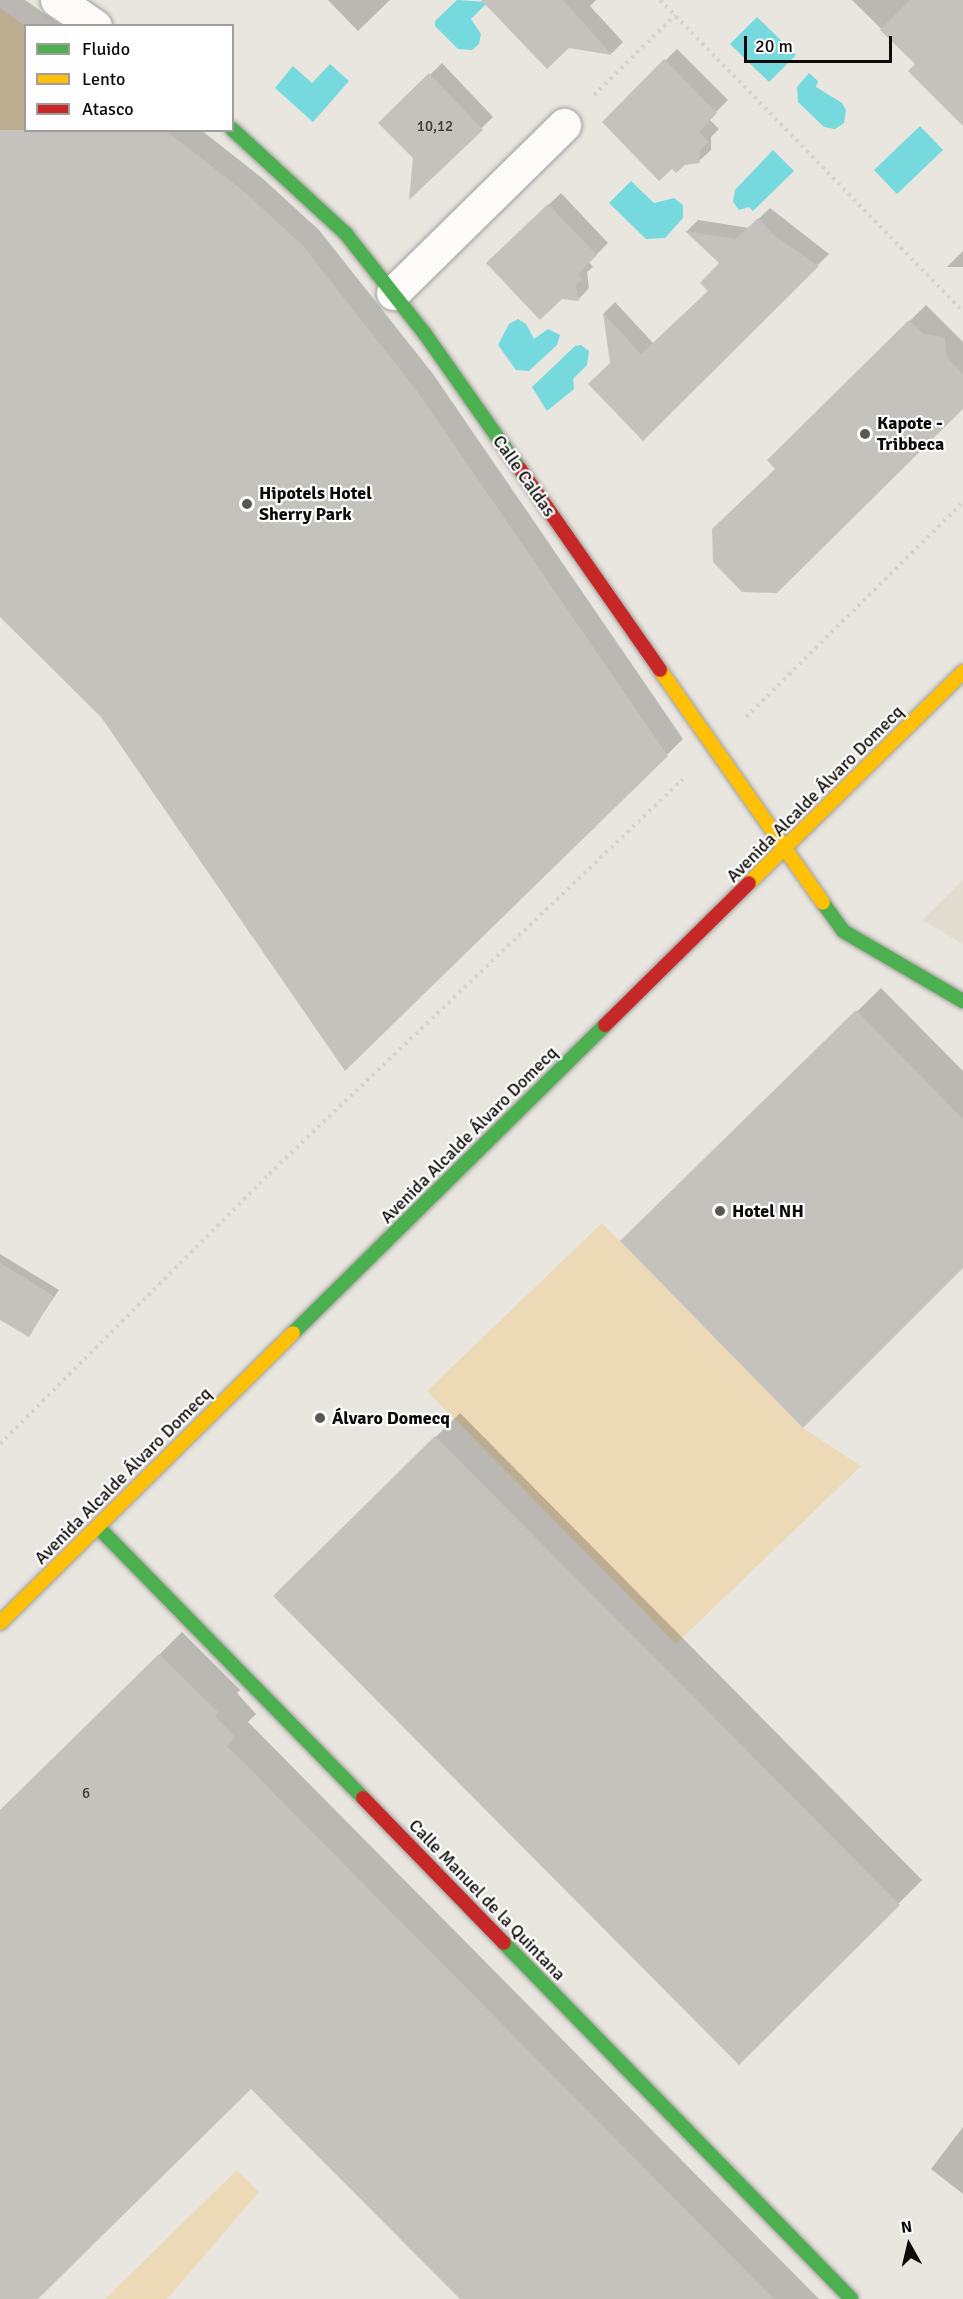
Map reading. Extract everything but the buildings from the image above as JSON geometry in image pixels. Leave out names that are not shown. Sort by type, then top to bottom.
[{"type":"street","points":[[57,0],[92,24]]},
{"type":"street","points":[[393,293],[564,125]]},
{"type":"street","name":"Calle Caldas","points":[[234,131],[345,234],[425,334],[843,931],[963,1001]]},
{"type":"street","name":"Avenida Alcalde Álvaro Domecq","points":[[0,1623],[963,672]]},
{"type":"street","name":"Calle Manuel de la Quintana","points":[[98,1527],[851,2299]]},
{"type":"path","points":[[660,0],[963,312]]},
{"type":"path","points":[[564,125],[675,15]]},
{"type":"path","points":[[741,722],[963,502]]},
{"type":"path","points":[[0,1444],[269,1174],[686,776]]},
{"type":"shaded area","points":[[0,8],[24,25],[25,132],[0,221]]},
{"type":"shaded area","points":[[963,880],[963,944],[922,920]]},
{"type":"shaded area","points":[[602,1223],[803,1428],[861,1466],[676,1644],[427,1391]]},
{"type":"shaded area","points":[[237,2170],[259,2192],[167,2299],[105,2299]]},
{"type":"water","points":[[457,0],[488,2],[471,19],[481,34],[479,44],[472,50],[458,49],[435,26],[435,21]]},
{"type":"water","points":[[757,17],[796,55],[769,82],[730,44]]},
{"type":"water","points":[[330,64],[349,81],[313,122],[275,88],[293,66],[312,83]]},
{"type":"water","points":[[809,73],[818,81],[816,87],[842,103],[846,110],[844,123],[835,129],[824,127],[798,102],[797,87]]},
{"type":"water","points":[[920,126],[943,150],[897,194],[874,170]]},
{"type":"water","points":[[773,150],[794,171],[753,211],[749,207],[739,210],[733,202],[735,190]]},
{"type":"water","points":[[631,181],[654,203],[674,198],[683,205],[683,218],[665,238],[646,239],[609,203]]},
{"type":"water","points":[[518,319],[526,324],[534,339],[548,329],[560,335],[557,345],[529,371],[516,370],[498,345],[509,324]]},
{"type":"water","points":[[581,345],[589,351],[587,365],[573,379],[574,389],[547,411],[532,387],[575,346]]},
{"type":"traffic: fast","points":[[234,131],[346,234],[425,334],[520,469]]},
{"type":"traffic: fast","points":[[823,903],[843,931],[963,1001]]},
{"type":"traffic: fast","points":[[293,1333],[605,1025]]},
{"type":"traffic: fast","points":[[98,1527],[363,1798]]},
{"type":"traffic: fast","points":[[504,1943],[851,2299]]},
{"type":"traffic: slow","points":[[660,670],[823,903]]},
{"type":"traffic: slow","points":[[749,883],[963,672]]},
{"type":"traffic: slow","points":[[0,1623],[293,1333]]},
{"type":"traffic: jam","points":[[520,469],[660,670]]},
{"type":"traffic: jam","points":[[605,1025],[749,883]]},
{"type":"traffic: jam","points":[[363,1798],[504,1943]]},
{"type":"place","name":"Kapote - Tribbeca","points":[[865,434]]},
{"type":"place","name":"Hipotels Hotel Sherry Park","points":[[247,504]]},
{"type":"place","name":"Hotel NH","points":[[720,1211]]},
{"type":"place","name":"Álvaro Domecq","points":[[320,1418]]}]
